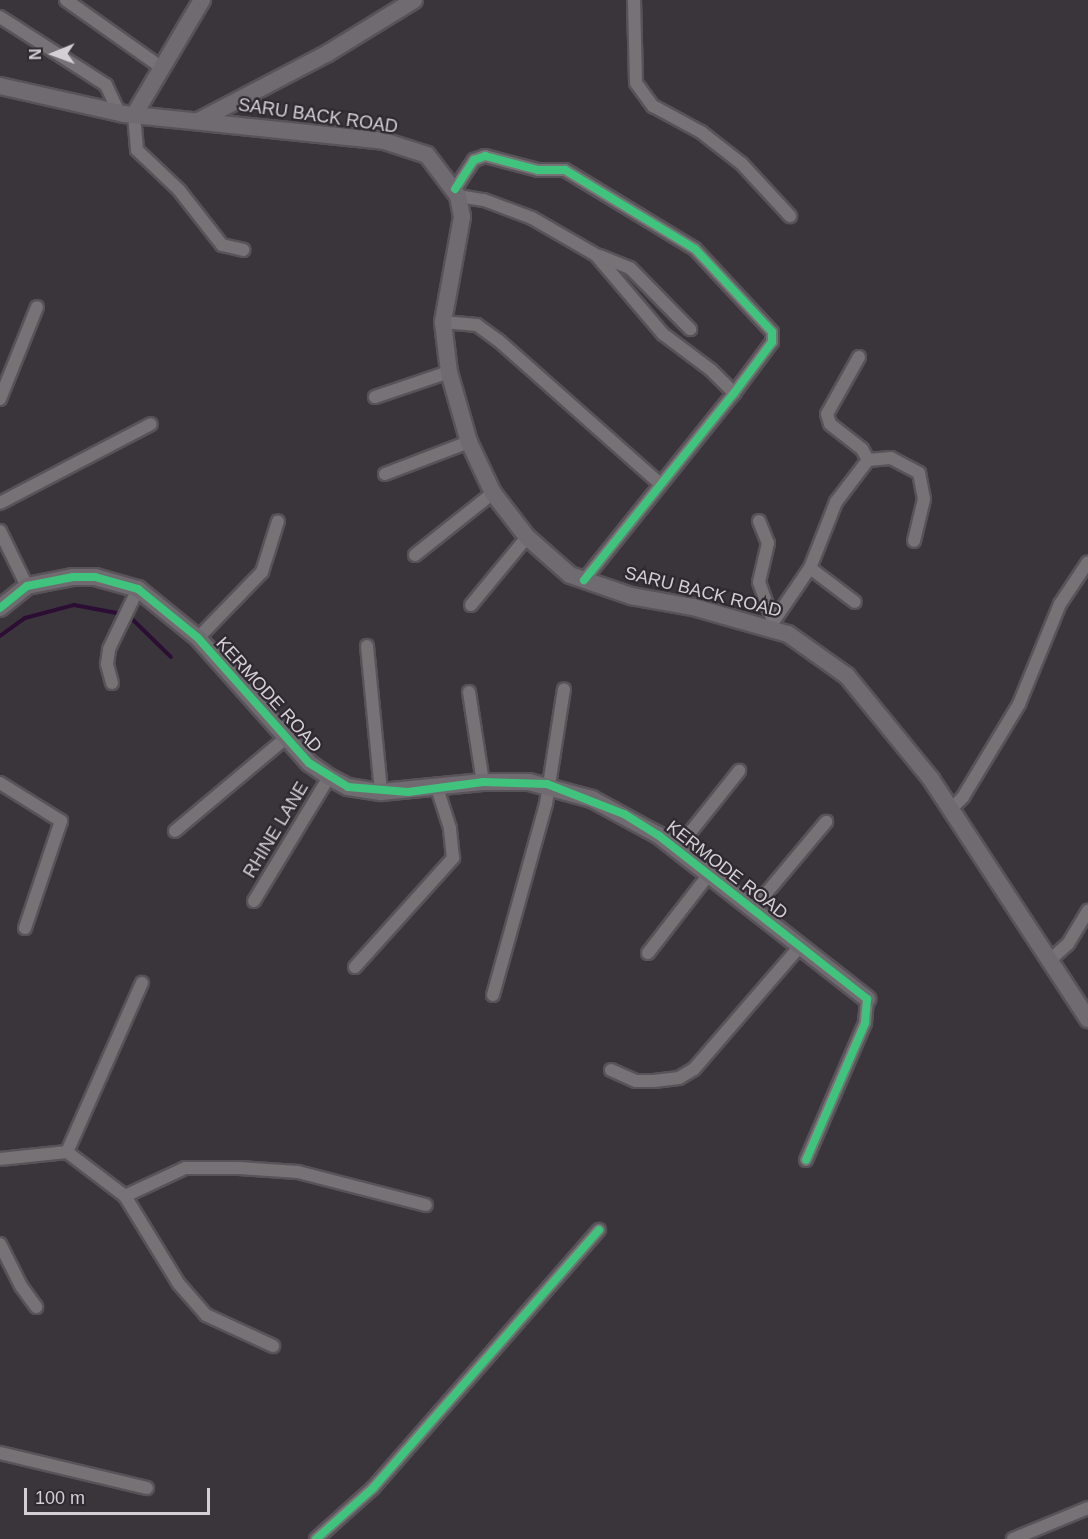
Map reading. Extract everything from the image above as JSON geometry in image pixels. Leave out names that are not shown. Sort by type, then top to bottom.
[{"type":"main road","points":[[126,114],[162,68],[202,0]]},
{"type":"main road","points":[[199,120],[319,59],[414,0]]},
{"type":"main road","name":"SARU BACK ROAD","points":[[0,86],[126,114],[384,141],[427,155],[457,193],[462,217],[443,322],[449,372],[469,442],[493,493],[527,537],[570,575],[632,596],[771,625],[788,634],[847,676],[904,743],[952,808],[1088,1019]]},
{"type":"main road","name":"KERMODE ROAD","points":[[0,608],[27,586],[73,577],[95,578],[138,589],[198,638],[309,763],[329,777],[348,787],[381,792],[483,782],[547,784],[624,814],[710,873],[867,999]]},
{"type":"street","points":[[66,0],[162,68]]},
{"type":"street","points":[[634,0],[636,83],[653,106],[701,132],[742,164],[790,216]]},
{"type":"street","points":[[0,16],[106,85],[126,114],[137,150],[178,190],[222,245],[243,250]]},
{"type":"street","points":[[584,580],[734,393],[772,342],[772,332],[695,249],[565,170],[538,170],[485,156],[474,160],[457,193],[484,200],[532,218],[596,255],[630,268],[690,328]]},
{"type":"street","points":[[596,255],[663,334],[711,370],[734,393]]},
{"type":"street","points":[[0,399],[37,307]]},
{"type":"street","points":[[443,322],[477,325],[498,340],[660,484]]},
{"type":"street","points":[[859,357],[826,414],[830,424],[862,449],[868,460]]},
{"type":"street","points":[[375,397],[449,372]]},
{"type":"street","points":[[0,503],[151,424]]},
{"type":"street","points":[[385,474],[469,442]]},
{"type":"street","points":[[771,625],[810,567],[836,502],[868,460],[891,458],[919,473],[924,499],[914,541]]},
{"type":"street","points":[[415,555],[493,493]]},
{"type":"street","points":[[198,638],[262,572],[278,521]]},
{"type":"street","points":[[759,521],[768,543],[759,582],[771,625]]},
{"type":"street","points":[[0,531],[27,586]]},
{"type":"street","points":[[471,605],[527,537]]},
{"type":"street","points":[[952,808],[963,797],[1019,704],[1056,612],[1088,562]]},
{"type":"street","points":[[810,567],[855,603]]},
{"type":"street","points":[[112,683],[107,664],[108,650],[138,589]]},
{"type":"street","points":[[367,646],[381,792]]},
{"type":"street","points":[[493,995],[546,804],[547,784],[564,689]]},
{"type":"street","points":[[469,692],[483,782]]},
{"type":"street","points":[[175,831],[286,737]]},
{"type":"street","points":[[677,849],[739,771]]},
{"type":"street","name":"RHINE LANE","points":[[254,901],[329,777]]},
{"type":"street","points":[[0,783],[61,821],[25,928]]},
{"type":"street","points":[[355,967],[453,858],[450,828],[437,788]]},
{"type":"street","points":[[753,909],[826,822]]},
{"type":"street","points":[[648,953],[710,873]]},
{"type":"street","points":[[1050,960],[1068,944],[1088,911]]},
{"type":"street","points":[[611,1070],[645,1081],[679,1078],[694,1070],[800,946]]},
{"type":"street","points":[[67,1152],[142,983]]},
{"type":"street","points":[[806,1160],[865,1023],[867,999]]},
{"type":"street","points":[[0,1159],[67,1152],[125,1196],[179,1284],[206,1315],[273,1346]]},
{"type":"street","points":[[125,1196],[185,1168],[239,1168],[298,1172],[426,1205]]},
{"type":"street","points":[[316,1539],[373,1488],[599,1230]]},
{"type":"street","points":[[0,1244],[21,1286],[36,1307]]},
{"type":"street","points":[[0,1453],[147,1488]]},
{"type":"street","points":[[1013,1539],[1088,1508]]},
{"type":"waterway","points":[[0,636],[25,618],[74,605],[122,614]]},
{"type":"waterway","points":[[130,617],[171,657]]},
{"type":"cycle path","points":[[455,189],[474,160],[485,156],[538,170],[565,170],[695,249],[772,332],[772,342],[734,393],[584,580]]},
{"type":"cycle path","points":[[0,608],[27,586],[73,577],[95,577],[138,589],[198,638],[309,763],[348,787],[408,792],[483,782],[547,784],[624,814],[658,835],[867,999],[865,1023],[806,1160]]},
{"type":"cycle path","points":[[316,1539],[373,1488],[599,1230]]}]
